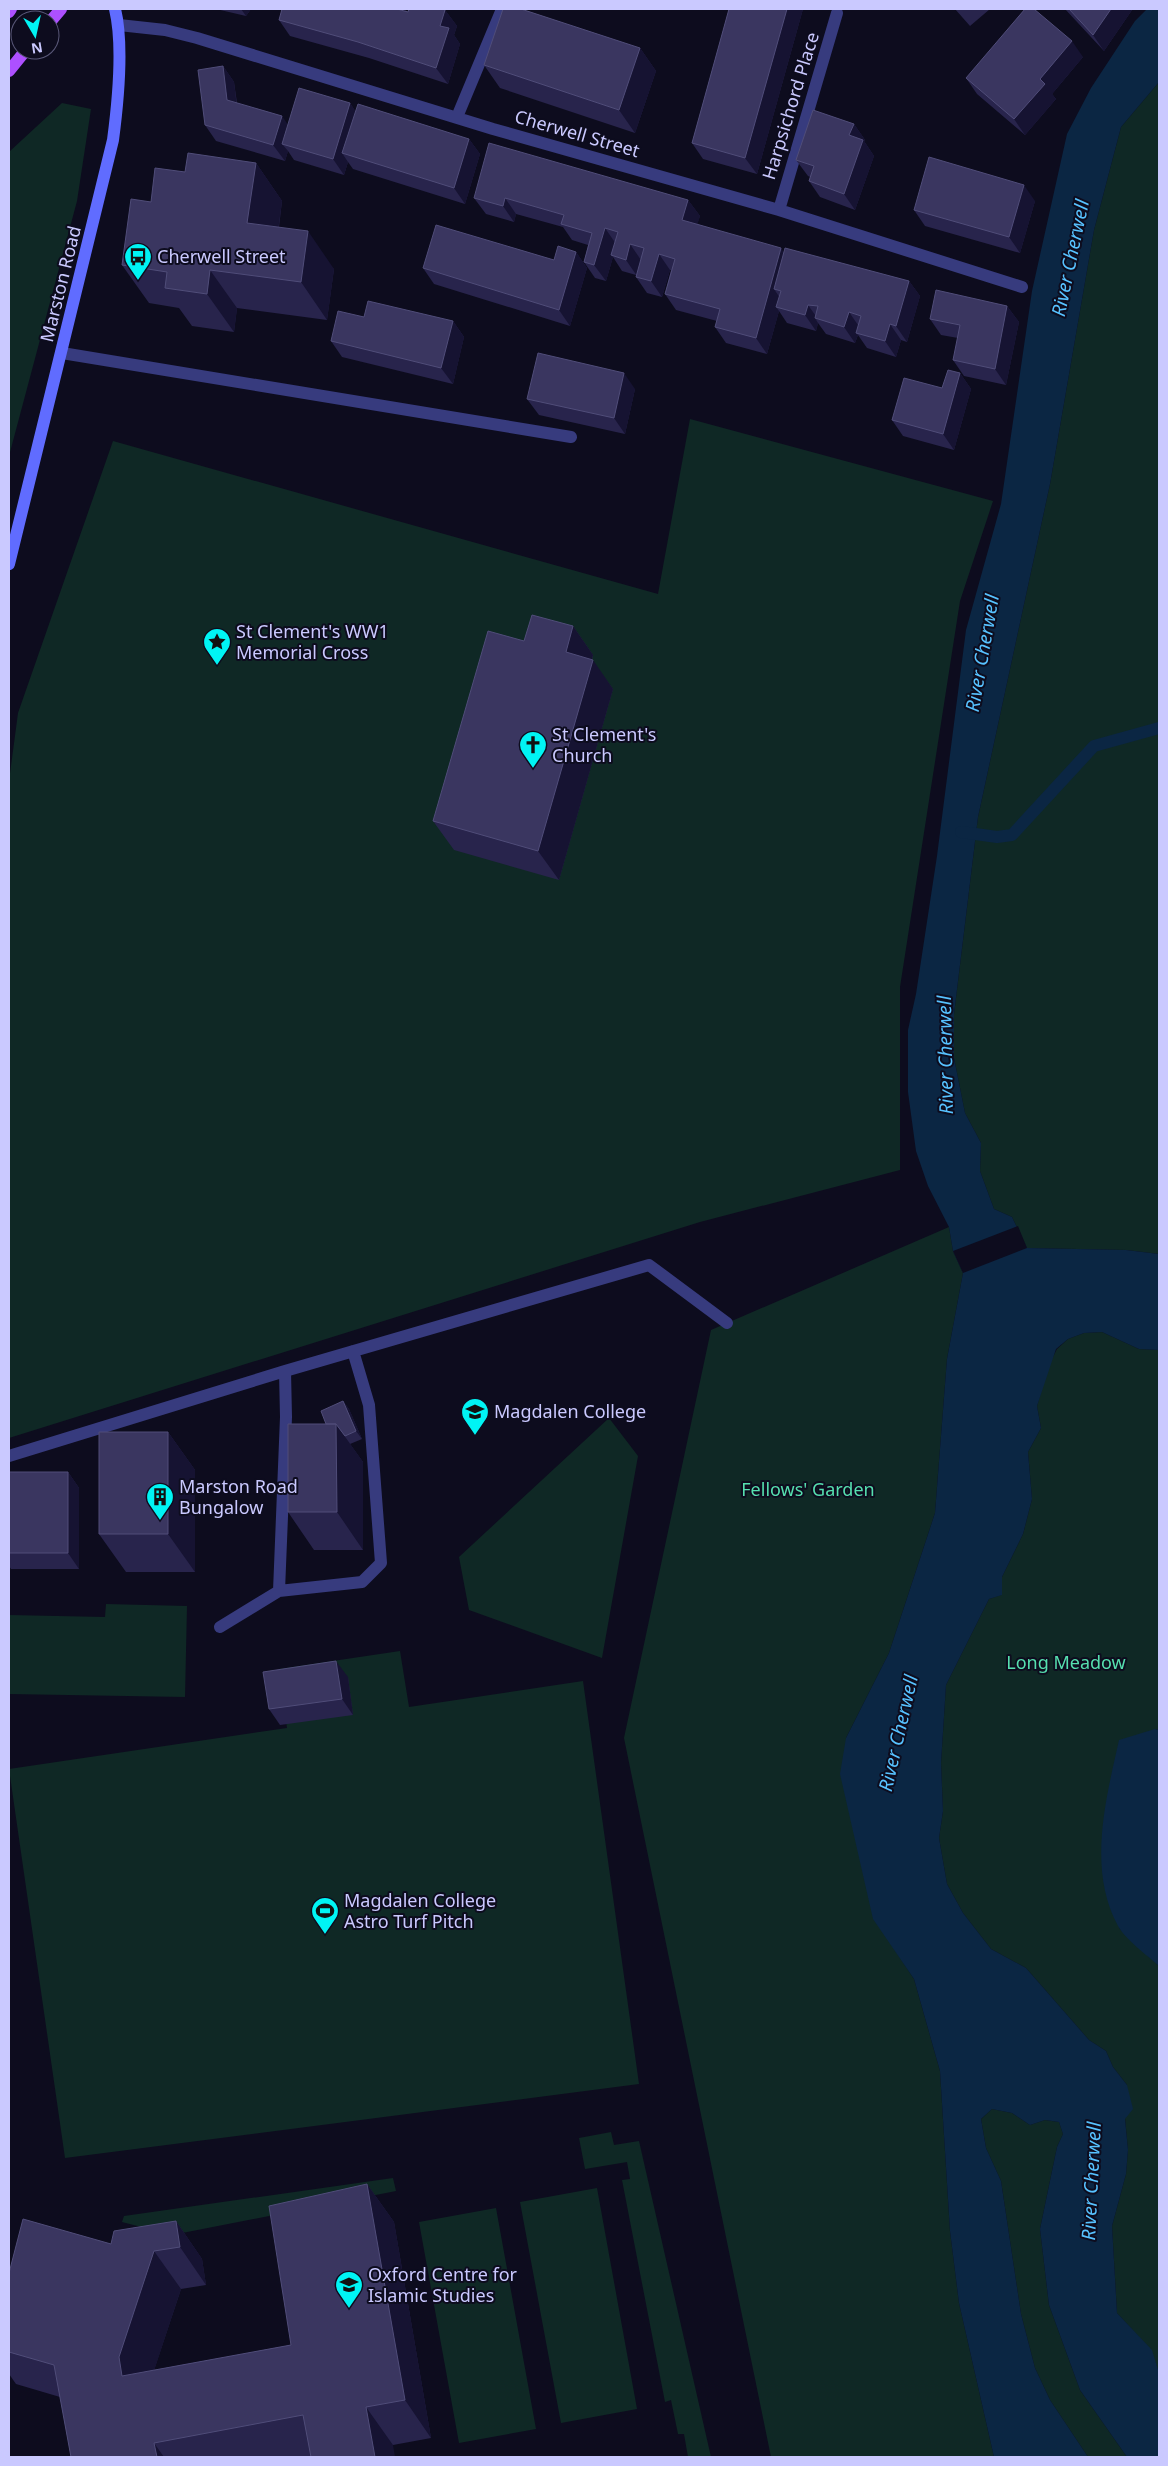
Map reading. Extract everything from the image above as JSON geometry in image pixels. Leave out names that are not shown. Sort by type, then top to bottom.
[{"type":"main road","name":"Marston Road","points":[[9,564],[113,140],[116,113],[119,25],[115,9]]},
{"type":"main road","points":[[9,70],[18,60]]},
{"type":"street","points":[[457,117],[502,9]]},
{"type":"street","name":"Harpsichord Place","points":[[779,210],[838,13]]},
{"type":"street","name":"Cherwell Street","points":[[119,25],[165,30],[197,38],[457,117],[779,210],[1022,287]]},
{"type":"street","points":[[62,353],[571,437]]},
{"type":"street","points":[[9,1456],[285,1371],[649,1265],[726,1323]]},
{"type":"street","points":[[220,1627],[279,1591],[362,1582],[381,1563],[370,1405],[353,1351]]},
{"type":"street","points":[[279,1591],[286,1417],[285,1371]]},
{"type":"green space","points":[[1159,82],[1159,1254],[1126,1250],[1027,1248],[1012,1217],[994,1209],[980,1171],[981,1143],[965,1113],[954,1058],[954,1014],[978,817],[1050,484],[1094,230],[1121,127]]},
{"type":"green space","points":[[62,103],[91,109],[77,201],[9,456],[9,152]]},
{"type":"green space","points":[[690,419],[993,501],[960,601],[900,987],[900,1170],[700,1222],[9,1438],[9,781],[18,713],[113,441],[658,594]]},
{"type":"green space","name":"Fellows' Garden","points":[[949,1227],[953,1251],[963,1273],[947,1359],[935,1513],[889,1653],[846,1738],[887,1938],[914,1979],[940,2071],[950,2231],[959,2303],[994,2457],[771,2457],[624,1738],[711,1330]]},
{"type":"green space","name":"Long Meadow","points":[[1102,1332],[1139,1349],[1159,1350],[1159,1730],[1155,1729],[1119,1928],[1159,1966],[1159,2373],[1151,2350],[1117,2313],[1112,2226],[1126,2174],[1128,2150],[1125,2118],[1127,2085],[1113,2067],[1106,2051],[1089,2040],[1026,1968],[991,1949],[963,1913],[947,1884],[939,1838],[943,1811],[941,1763],[946,1685],[989,1599],[1001,1595],[1002,1577],[1023,1534],[1032,1499],[1028,1452],[1041,1428],[1037,1406],[1049,1365],[1057,1349],[1068,1339],[1084,1333]]},
{"type":"green space","points":[[609,1418],[638,1456],[602,1658],[469,1610],[459,1557]]},
{"type":"green space","points":[[106,1604],[187,1606],[185,1697],[9,1694],[9,1615],[105,1617]]},
{"type":"green space","name":"Magdalen College Astro Turf Pitch","points":[[400,1651],[409,1707],[583,1681],[639,2084],[65,2158],[9,1769],[287,1728],[279,1669]]},
{"type":"green space","points":[[992,2109],[1012,2113],[1030,2125],[1045,2120],[1059,2122],[1063,2134],[1057,2147],[1040,2229],[1049,2305],[1080,2390],[1127,2457],[1088,2457],[1050,2400],[1035,2368],[1021,2314],[1001,2181],[986,2148],[981,2119]]},
{"type":"green space","points":[[611,2132],[614,2145],[639,2141],[711,2457],[688,2457],[684,2434],[678,2434],[671,2400],[665,2402],[622,2180],[630,2179],[627,2162],[585,2169],[579,2138]]},
{"type":"green space","points":[[393,2178],[396,2191],[172,2235],[122,2222],[124,2216]]},
{"type":"green space","points":[[597,2188],[637,2409],[561,2423],[520,2202]]},
{"type":"green space","points":[[496,2208],[536,2429],[459,2443],[419,2222]]},
{"type":"water","name":"River Cherwell","points":[[1147,9],[1159,9],[1159,82],[1121,127],[1094,230],[1050,484],[978,817],[954,1014],[954,1058],[965,1113],[981,1143],[980,1171],[994,1209],[1012,1217],[1027,1248],[1126,1250],[1159,1254],[1159,1350],[1139,1349],[1102,1332],[1084,1333],[1068,1339],[1056,1349],[1037,1406],[1041,1428],[1028,1452],[1032,1499],[1023,1534],[1002,1577],[1002,1595],[989,1599],[946,1685],[941,1763],[943,1811],[939,1838],[947,1884],[963,1913],[991,1949],[1026,1968],[1089,2040],[1106,2051],[1113,2067],[1127,2085],[1133,2109],[1125,2119],[1128,2150],[1126,2174],[1112,2226],[1117,2313],[1152,2350],[1159,2373],[1159,2457],[1127,2457],[1080,2390],[1049,2305],[1040,2229],[1057,2147],[1063,2134],[1059,2122],[1045,2120],[1030,2125],[1012,2113],[992,2109],[981,2119],[986,2148],[1001,2181],[1021,2314],[1035,2368],[1050,2400],[1088,2457],[994,2457],[959,2303],[950,2231],[940,2071],[914,1979],[873,1919],[840,1774],[846,1738],[889,1653],[935,1513],[947,1359],[963,1273],[953,1251],[949,1227],[928,1186],[916,1151],[908,1092],[908,1030],[916,994],[937,856],[966,630],[1001,504],[1032,291],[1067,134],[1091,88],[1135,21]]},
{"type":"water","points":[[1155,1729],[1159,1730],[1159,1966],[1131,1942],[1118,1926],[1109,1904],[1103,1881],[1101,1858],[1105,1810],[1119,1740]]},
{"type":"pier","points":[[1018,1226],[1027,1248],[963,1273],[953,1251]]},
{"type":"building","points":[[282,9],[397,9],[408,12],[409,9],[443,9],[445,10],[440,26],[449,28],[436,68],[358,42],[279,20]]},
{"type":"building","points":[[503,9],[521,9],[640,48],[619,110],[484,65]]},
{"type":"building","points":[[729,9],[787,9],[745,158],[692,143]]},
{"type":"building","points":[[1025,9],[1034,9],[1072,41],[1040,79],[1045,84],[1014,119],[966,78]]},
{"type":"building","points":[[1069,9],[1111,9],[1093,35]]},
{"type":"building","points":[[223,66],[227,100],[282,116],[273,145],[205,125],[198,70]]},
{"type":"building","points":[[299,88],[350,103],[333,159],[282,144]]},
{"type":"building","points":[[358,104],[469,139],[454,188],[342,153]]},
{"type":"building","points":[[813,110],[854,124],[849,135],[863,140],[844,194],[809,181],[814,166],[796,160]]},
{"type":"building","points":[[489,143],[688,200],[682,220],[781,248],[756,338],[715,327],[720,309],[665,294],[675,259],[659,254],[651,281],[636,277],[644,248],[630,244],[626,260],[611,255],[618,232],[605,228],[594,265],[584,262],[592,233],[561,224],[564,215],[505,198],[503,206],[474,198]]},
{"type":"building","points":[[188,153],[256,163],[247,223],[308,231],[301,282],[210,270],[207,294],[165,288],[167,272],[122,265],[131,199],[151,202],[155,168],[185,172]]},
{"type":"building","points":[[929,157],[1024,185],[1009,237],[914,210]]},
{"type":"building","points":[[436,225],[554,260],[558,246],[576,252],[559,310],[423,268]]},
{"type":"building","points":[[785,248],[909,281],[896,326],[890,324],[885,341],[856,333],[861,316],[849,312],[844,327],[815,318],[818,306],[808,305],[805,315],[776,307],[781,291],[774,289]]},
{"type":"building","points":[[936,290],[1007,306],[995,369],[953,360],[960,325],[930,319]]},
{"type":"building","points":[[368,301],[453,321],[441,368],[331,341],[338,311],[364,317]]},
{"type":"building","points":[[538,353],[624,373],[614,418],[527,399]]},
{"type":"building","points":[[948,370],[960,373],[943,434],[892,420],[904,378],[942,388]]},
{"type":"building","name":"St Clement's Church","points":[[532,615],[573,626],[566,652],[593,660],[538,851],[433,821],[488,631],[524,641]]},
{"type":"building","points":[[343,1401],[356,1431],[345,1436],[336,1424],[326,1424],[321,1411]]},
{"type":"building","points":[[288,1424],[336,1424],[337,1512],[288,1512]]},
{"type":"building","points":[[99,1432],[168,1432],[168,1534],[99,1534]]},
{"type":"building","points":[[9,1472],[68,1472],[68,1553],[9,1553]]},
{"type":"building","points":[[336,1661],[342,1699],[269,1709],[263,1672]]},
{"type":"building","name":"Oxford Centre for Islamic Studies","points":[[367,2184],[405,2400],[366,2407],[375,2457],[311,2457],[303,2415],[154,2443],[157,2457],[71,2457],[54,2365],[9,2352],[9,2273],[23,2219],[111,2244],[114,2231],[176,2221],[180,2247],[154,2251],[119,2357],[122,2376],[291,2345],[269,2206]]},
{"type":"waterway","points":[[961,832],[997,837],[1012,835],[1094,746],[1159,728]]},
{"type":"place","name":"Cherwell Street","points":[[138,281]]},
{"type":"place","name":"St Clement's WW1 Memorial Cross","points":[[217,666]]},
{"type":"place","name":"St Clement's Church","points":[[533,769]]},
{"type":"place","name":"Magdalen College","points":[[475,1436]]},
{"type":"place","name":"Marston Road Bungalow","points":[[160,1521]]},
{"type":"place","name":"Magdalen College Astro Turf Pitch","points":[[325,1935]]},
{"type":"place","name":"Oxford Centre for Islamic Studies","points":[[349,2309]]}]
